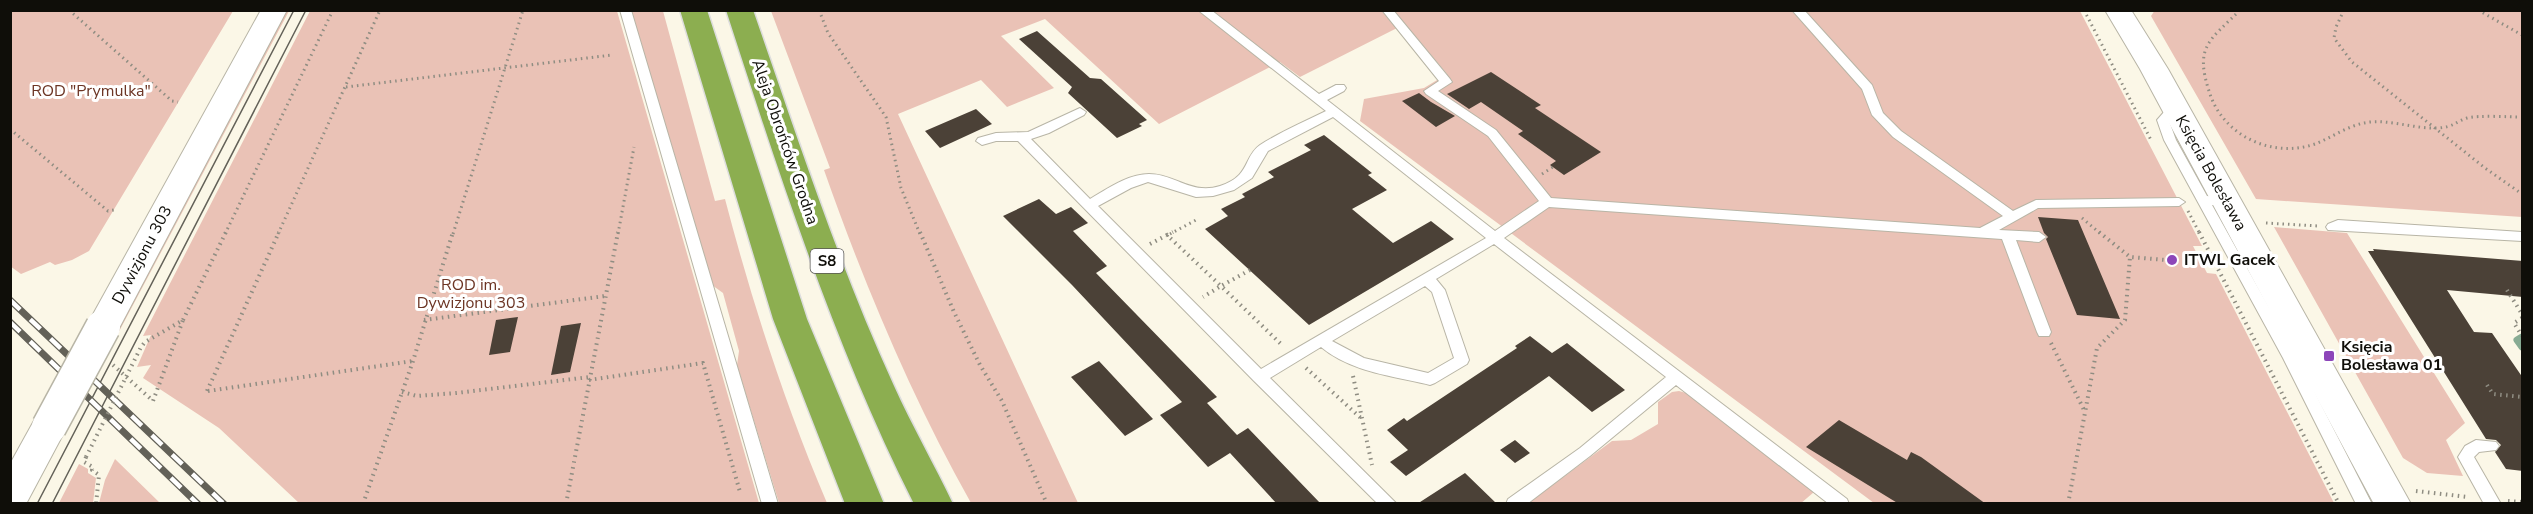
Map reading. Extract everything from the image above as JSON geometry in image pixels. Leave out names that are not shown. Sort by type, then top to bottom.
[{"type":"highway","points":[[693,10],[790,320],[865,504]]},
{"type":"highway","name":"Aleja Obrońców Grodna","points":[[739,10],[842,306],[908,456],[933,504]]},
{"type":"street","name":"Dywizjonu 303","points":[[10,499],[274,10]]},
{"type":"street","name":"Księcia Bolesława","points":[[2101,10],[2109,25],[2173,103]]},
{"type":"street","name":"Księcia Bolesława","points":[[2118,10],[2173,103],[2215,201],[2402,497]]},
{"type":"lane","points":[[625,10],[770,504]]},
{"type":"lane","points":[[1203,10],[1835,502]]},
{"type":"lane","points":[[1387,10],[1446,82],[1430,91],[1492,133],[1546,202]]},
{"type":"lane","points":[[1797,10],[1869,87],[1878,115],[1897,134],[2012,216]]},
{"type":"lane","points":[[1318,100],[1340,88]]},
{"type":"lane","points":[[1463,103],[1476,112],[1468,116]]},
{"type":"lane","points":[[982,141],[997,134],[1022,138],[1043,131],[1080,112]]},
{"type":"lane","points":[[1090,205],[1143,178],[1157,179],[1197,193],[1218,192],[1244,179],[1251,172],[1258,152],[1334,112]]},
{"type":"lane","points":[[1022,138],[1259,377],[1389,504]]},
{"type":"lane","points":[[2215,201],[2290,358],[2364,504]]},
{"type":"lane","points":[[1259,377],[1495,238],[1546,202],[2039,237]]},
{"type":"lane","points":[[1984,232],[2036,204],[2181,202]]},
{"type":"lane","points":[[2333,227],[2338,225],[2523,237]]},
{"type":"lane","points":[[2007,234],[2044,332]]},
{"type":"lane","points":[[1322,340],[1334,352],[1350,359],[1430,379],[1462,360],[1438,290],[1426,278]]},
{"type":"lane","points":[[1514,504],[1586,452],[1676,377]]},
{"type":"lane","points":[[2491,446],[2476,446],[2469,450],[2466,457],[2491,501]]},
{"type":"path","points":[[69,10],[172,100],[178,102]]},
{"type":"path","points":[[112,364],[153,401],[183,320],[333,10]]},
{"type":"path","points":[[380,10],[207,391],[413,361]]},
{"type":"path","points":[[363,504],[413,361],[523,10]]},
{"type":"path","points":[[819,10],[828,33],[886,117],[901,188],[954,312],[980,365],[1002,401],[1047,504]]},
{"type":"path","points":[[2084,10],[2152,141]]},
{"type":"path","points":[[2240,10],[2209,40],[2202,71],[2215,110],[2229,126],[2268,147],[2295,148],[2324,142],[2352,125],[2368,122],[2433,127],[2460,125],[2467,118],[2523,117]]},
{"type":"path","points":[[2344,10],[2333,30],[2335,42],[2352,62],[2485,168],[2523,194]]},
{"type":"path","points":[[2478,10],[2522,35]]},
{"type":"path","points":[[345,87],[612,55]]},
{"type":"path","points":[[10,129],[108,211],[114,210]]},
{"type":"path","points":[[566,504],[634,147]]},
{"type":"path","points":[[2181,202],[2339,504]]},
{"type":"path","points":[[2064,203],[2130,256],[2166,260]]},
{"type":"path","points":[[1135,252],[1196,220]]},
{"type":"path","points":[[2264,222],[2333,227]]},
{"type":"path","points":[[1167,235],[1221,286],[1189,306]]},
{"type":"path","points":[[2068,504],[2097,348],[2125,320],[2130,256]]},
{"type":"path","points":[[2507,290],[2523,316],[2514,323],[2522,335]]},
{"type":"path","points":[[424,320],[605,296]]},
{"type":"path","points":[[96,504],[99,475],[92,470],[93,467],[84,462],[86,457],[141,347],[145,342],[183,320]]},
{"type":"path","points":[[2044,332],[2085,412]]},
{"type":"path","points":[[1350,359],[1374,472],[1367,482]]},
{"type":"path","points":[[402,392],[417,396],[456,393],[590,379],[703,363],[740,492]]},
{"type":"path","points":[[2487,384],[2493,394],[2523,398]]},
{"type":"path","points":[[2402,497],[2427,494],[2523,502]]},
{"type":"green space","points":[[2155,10],[2522,11],[2522,217],[2256,199],[2151,16]]},
{"type":"green space","name":"ROD \"Prymulka\"","points":[[10,11],[233,11],[89,251],[72,260],[55,265],[50,262],[21,274],[10,266]]},
{"type":"green space","points":[[284,11],[289,11],[115,339],[114,337]]},
{"type":"green space","name":"ROD im. Dywizjonu 303","points":[[310,11],[617,11],[759,503],[299,503],[219,428],[143,378],[151,365],[137,367],[151,335],[143,336]]},
{"type":"green space","points":[[631,11],[663,11],[715,201],[725,199],[770,353],[827,503],[779,503],[737,365],[739,351],[723,293],[712,285]]},
{"type":"green space","points":[[771,11],[2080,11],[2202,246],[2193,246],[2207,273],[2216,274],[2334,503],[1874,503],[1360,121],[1364,99],[1424,88],[1447,74],[1405,24],[1300,77],[1280,62],[1159,124],[1045,19],[1001,36],[1054,88],[1007,107],[981,80],[898,114],[1078,503],[971,503],[929,423],[890,340],[824,170],[830,168]]},
{"type":"green space","points":[[2274,227],[2347,233],[2465,423],[2446,440],[2463,476],[2427,473],[2403,458]]},
{"type":"green space","points":[[1672,392],[1686,393],[1814,492],[1800,504],[1527,504],[1612,441],[1631,440],[1658,424],[1658,402]]},
{"type":"green space","points":[[115,459],[160,503],[99,503],[105,480]]},
{"type":"green space","points":[[79,464],[88,469],[88,473],[96,478],[93,503],[59,503]]},
{"type":"building","points":[[1037,31],[1090,78],[1101,79],[1147,120],[1139,124],[1142,126],[1117,138],[1068,93],[1072,87],[1019,39]]},
{"type":"building","points":[[1491,72],[1541,105],[1535,108],[1601,152],[1564,175],[1550,165],[1556,161],[1518,134],[1523,131],[1481,102],[1469,109],[1447,94]]},
{"type":"building","points":[[1419,93],[1455,116],[1436,127],[1402,101]]},
{"type":"building","points":[[976,109],[992,124],[940,148],[925,131]]},
{"type":"building","points":[[1324,135],[1372,173],[1368,175],[1387,190],[1352,209],[1393,243],[1431,221],[1454,239],[1309,325],[1205,229],[1228,216],[1221,209],[1245,197],[1242,194],[1274,177],[1268,172],[1311,150],[1304,145]]},
{"type":"building","points":[[1039,199],[1056,214],[1071,207],[1088,223],[1073,231],[1107,266],[1096,273],[1217,397],[1207,403],[1237,435],[1248,428],[1321,504],[1277,504],[1230,453],[1208,467],[1160,415],[1182,402],[1072,285],[1003,216]]},
{"type":"building","points":[[2038,217],[2078,220],[2120,319],[2077,315],[2046,239],[2048,237]]},
{"type":"building","points":[[2373,249],[2523,261],[2523,297],[2447,290],[2474,332],[2492,333],[2523,378],[2523,471],[2506,469],[2495,452],[2501,445],[2496,440],[2486,439],[2368,251],[2374,251]]},
{"type":"building","points":[[518,317],[510,352],[489,355],[496,320]]},
{"type":"building","points":[[581,323],[570,372],[551,375],[561,326]]},
{"type":"building","points":[[1530,336],[1552,353],[1567,343],[1625,390],[1592,412],[1549,376],[1406,476],[1390,462],[1408,450],[1387,430],[1404,418],[1407,421],[1517,348],[1515,346]]},
{"type":"building","points":[[1099,361],[1153,419],[1125,436],[1071,377]]},
{"type":"building","points":[[1839,420],[1907,460],[1911,452],[1921,457],[1986,504],[1899,504],[1806,447]]},
{"type":"building","points":[[1515,440],[1530,453],[1515,463],[1500,450]]},
{"type":"building","points":[[1465,473],[1497,504],[1417,504]]},
{"type":"waterway","points":[[2522,337],[2517,340],[2522,347]]},
{"type":"tram line","points":[[37,504],[294,10]]},
{"type":"tram line","points":[[52,504],[306,10]]},
{"type":"railway","points":[[10,300],[224,504]]},
{"type":"railway","points":[[10,322],[198,504]]},
{"type":"place","name":"ITWL Gacek","points":[[2172,260]]},
{"type":"place","name":"Księcia Bolesława 01","points":[[2329,356]]}]
